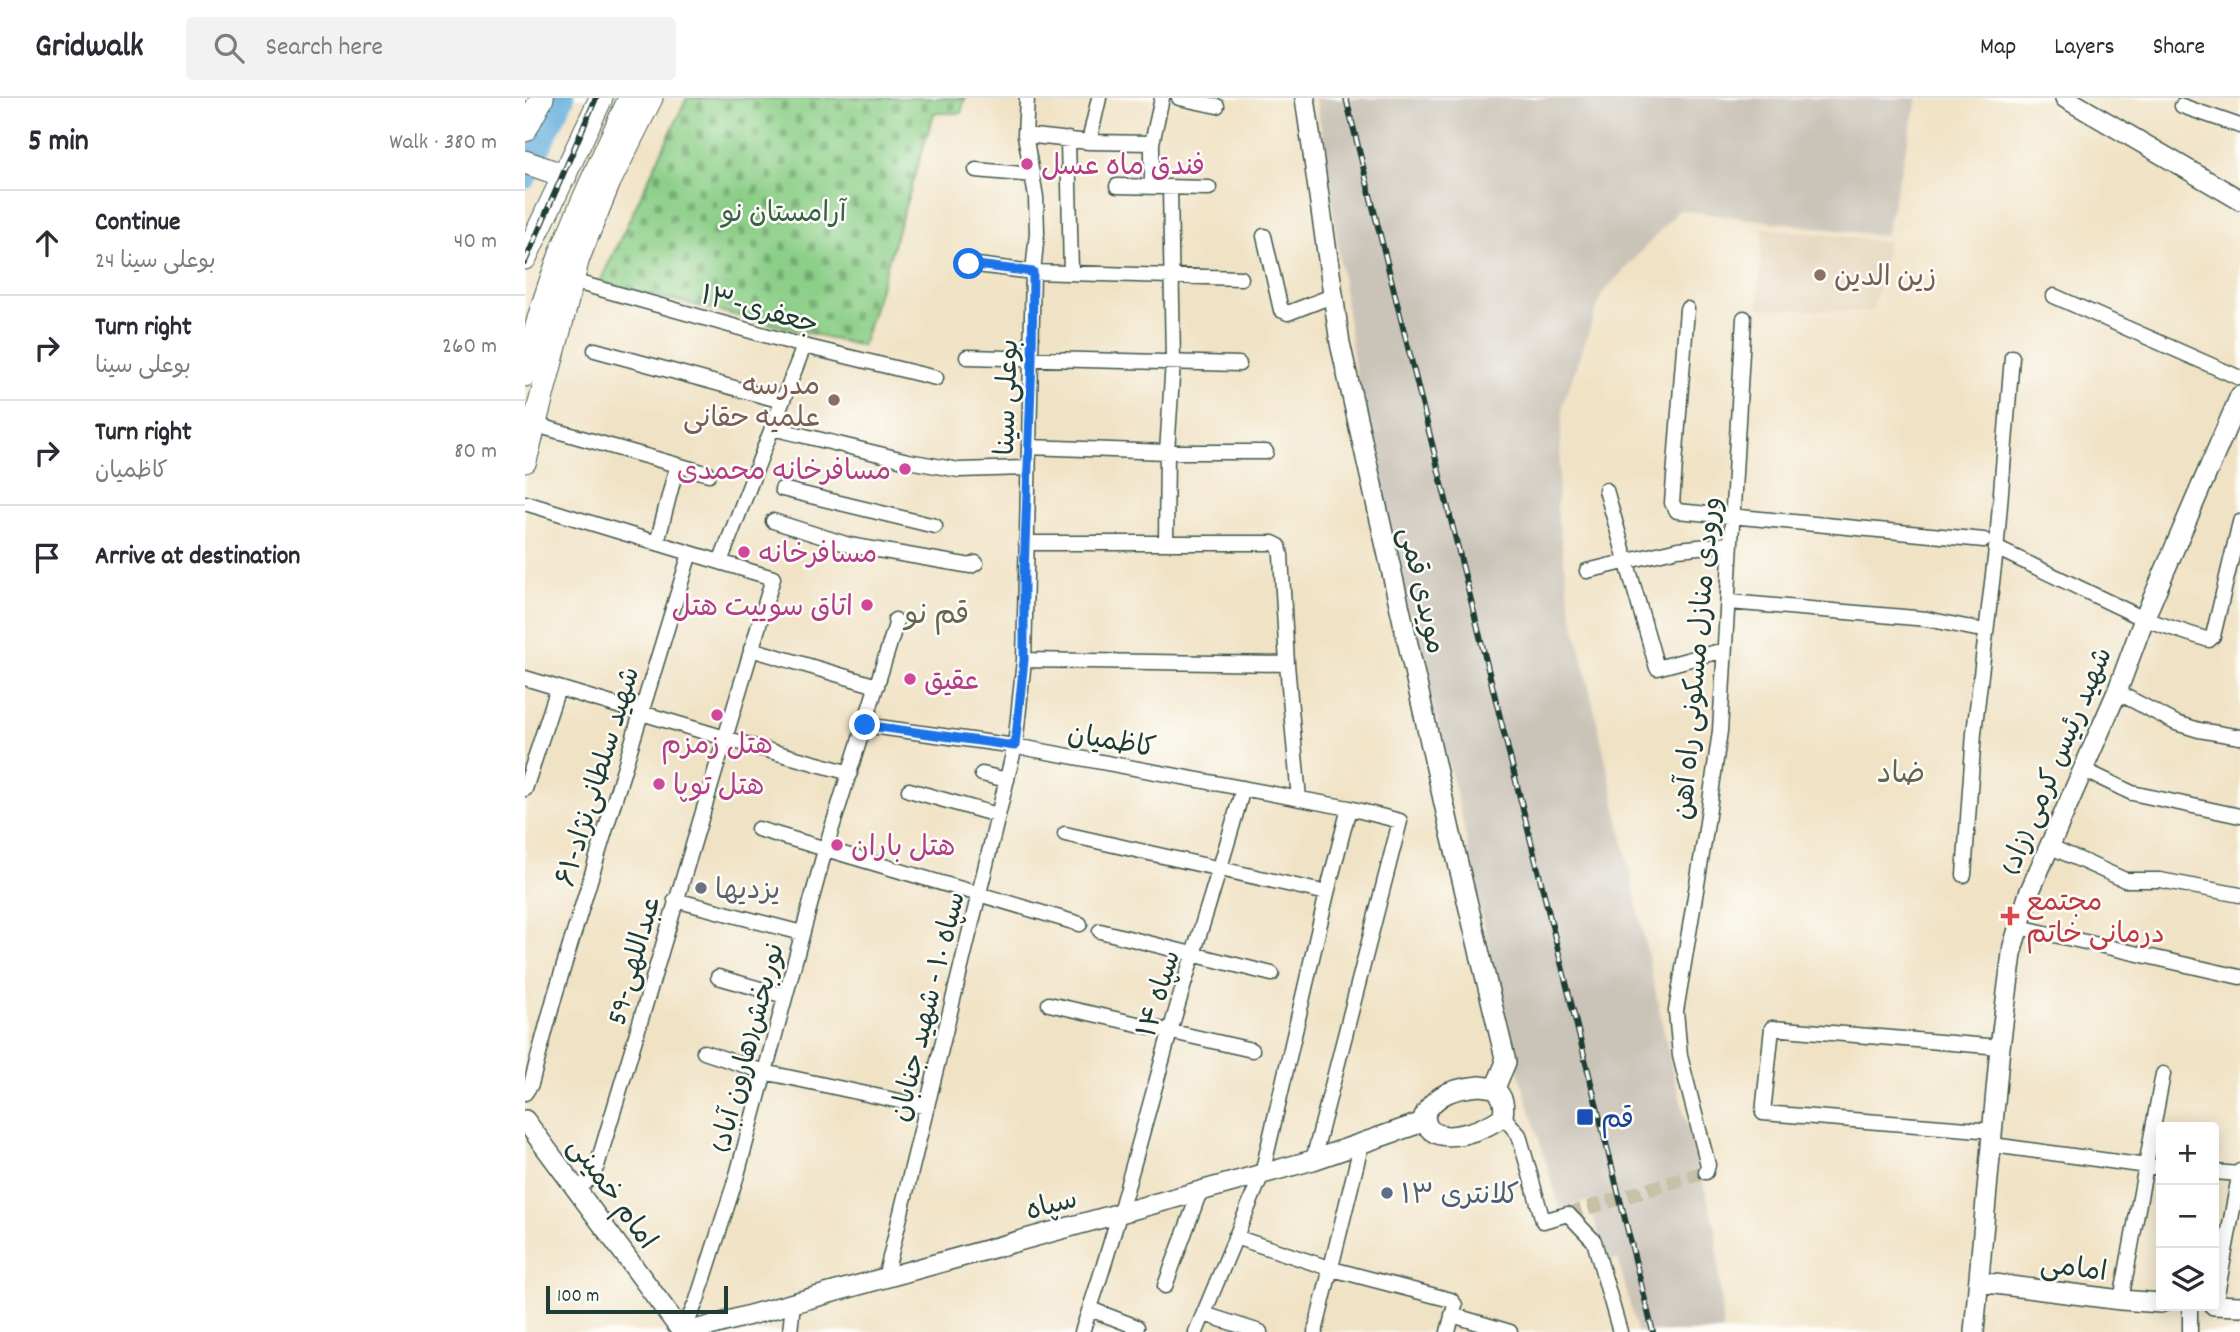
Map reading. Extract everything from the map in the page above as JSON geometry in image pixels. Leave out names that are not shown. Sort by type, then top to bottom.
[{"type":"main road","points":[[525,130],[542,98]]},
{"type":"main road","points":[[525,258],[555,185],[601,98]]},
{"type":"main road","points":[[525,374],[543,299],[561,250],[630,98]]},
{"type":"main road","points":[[525,461],[578,258],[609,182],[651,98]]},
{"type":"main road","points":[[525,162],[555,185]]},
{"type":"main road","points":[[525,179],[555,185]]},
{"type":"street","name":"بوعلی سینا","points":[[1015,746],[1024,660],[1027,467],[1033,272],[1037,233],[1033,175],[1025,135],[1027,98]]},
{"type":"street","points":[[1090,142],[1099,98]]},
{"type":"street","points":[[1152,187],[1152,143],[1162,98]]},
{"type":"street","points":[[1179,98],[1217,106]]},
{"type":"street","name":"مویدی قمی","points":[[1305,98],[1340,342],[1444,803],[1506,1062],[1495,1088]]},
{"type":"street","points":[[2065,98],[2240,200]]},
{"type":"street","points":[[2182,106],[2240,126]]},
{"type":"street","points":[[1025,135],[1090,142],[1152,143]]},
{"type":"street","points":[[1068,139],[1071,273]]},
{"type":"street","points":[[976,170],[1033,175]]},
{"type":"street","points":[[1117,186],[1209,188]]},
{"type":"street","points":[[1166,543],[1167,452],[1173,362],[1170,187]]},
{"type":"street","points":[[1264,236],[1281,310],[1288,313],[1332,296]]},
{"type":"street","points":[[969,264],[1033,272],[1241,278]]},
{"type":"street","name":"جعفری-۱۳","points":[[572,281],[803,346],[936,378]]},
{"type":"street","points":[[2054,296],[2240,378]]},
{"type":"street","points":[[1687,309],[1672,503],[1677,511],[1990,544],[2144,619],[2209,639],[2213,636],[2240,522]]},
{"type":"street","name":"ورودی منازل مسکونی راه آهن","points":[[1707,1169],[1681,1056],[1676,1011],[1720,731],[1744,318]]},
{"type":"street","points":[[525,503],[720,562],[803,346]]},
{"type":"street","points":[[595,350],[782,401]]},
{"type":"street","points":[[967,357],[1239,364]]},
{"type":"street","points":[[1964,875],[1990,544],[2011,357]]},
{"type":"street","name":"شهید رئیس کرمی (زاد)","points":[[1975,1332],[2000,1047],[2013,946],[2029,893],[2084,770],[2144,619],[2240,396]]},
{"type":"street","points":[[536,425],[709,474]]},
{"type":"street","points":[[772,428],[872,453],[960,470],[1027,467]]},
{"type":"street","points":[[1029,447],[1266,452]]},
{"type":"street","points":[[657,543],[677,465]]},
{"type":"street","points":[[782,489],[935,526]]},
{"type":"street","points":[[1606,490],[1657,668],[1724,650]]},
{"type":"street","points":[[773,521],[849,545],[941,562],[971,566],[976,563]]},
{"type":"street","points":[[1026,543],[1273,543],[1279,546],[1282,555],[1287,664],[1299,799]]},
{"type":"street","points":[[1587,572],[1678,549],[1730,544]]},
{"type":"street","name":"شهید سلطانی‌نژاد-۶۱","points":[[525,1093],[531,1084],[555,995],[690,553]]},
{"type":"street","name":"عبداللهی-59","points":[[578,1190],[596,1171],[772,578],[720,562]]},
{"type":"street","points":[[1729,601],[1927,619],[1976,629]]},
{"type":"street","name":"نوربخش(هارون آباد)","points":[[684,1332],[737,1175],[825,850],[897,624],[895,620]]},
{"type":"street","points":[[751,649],[877,686]]},
{"type":"street","points":[[1024,660],[1287,664]]},
{"type":"street","points":[[525,678],[850,773]]},
{"type":"street","points":[[525,789],[558,688]]},
{"type":"street","points":[[2117,692],[2176,723],[2240,737]]},
{"type":"street","name":"کاظمیان","points":[[865,725],[1015,746],[1349,808],[1401,821],[1314,1160]]},
{"type":"street","name":"سپاه ۱۰ - شهید جنابان","points":[[885,1278],[1015,746]]},
{"type":"street","points":[[2084,770],[2132,793],[2240,816]]},
{"type":"street","points":[[982,774],[1007,780]]},
{"type":"street","name":"سپاه ۱۴","points":[[1082,1332],[1121,1213],[1171,1030],[1243,788]]},
{"type":"street","points":[[909,790],[997,815]]},
{"type":"street","points":[[1196,1332],[1262,1174],[1349,808]]},
{"type":"street","points":[[758,829],[1080,924]]},
{"type":"street","points":[[1065,834],[1327,893]]},
{"type":"street","points":[[2049,846],[2125,880],[2161,880],[2240,895]]},
{"type":"street","points":[[675,900],[802,933]]},
{"type":"street","points":[[2019,927],[2240,977]]},
{"type":"street","points":[[1100,931],[1272,974]]},
{"type":"street","points":[[718,977],[785,996]]},
{"type":"street","points":[[1049,1004],[1252,1050]]},
{"type":"street","points":[[2000,1047],[1772,1028],[1763,1113],[1993,1138],[2156,1168]]},
{"type":"street","points":[[703,1052],[764,1072],[927,1107]]},
{"type":"street","points":[[2121,1300],[2164,1074]]},
{"type":"street","points":[[1470,1087],[1495,1088],[1505,1104],[1503,1116],[1494,1124],[1455,1136],[1439,1134],[1428,1127],[1424,1116],[1430,1104],[1443,1094],[1470,1087]]},
{"type":"street","points":[[1503,1116],[1519,1135],[1543,1221],[1568,1214],[1594,1241],[1620,1332]]},
{"type":"street","name":"امام خمینی","points":[[525,1120],[684,1332]]},
{"type":"street","name":"سپاه","points":[[684,1332],[1314,1160],[1426,1121]]},
{"type":"street","points":[[1315,1332],[1362,1142]]},
{"type":"street","points":[[2219,1172],[2240,1172],[2219,1279]]},
{"type":"street","points":[[1165,1286],[1201,1191]]},
{"type":"street","points":[[1235,1237],[1332,1269],[1454,1302],[1448,1332]]},
{"type":"street","name":"امامی","points":[[1979,1282],[2156,1303]]},
{"type":"street","points":[[790,1332],[793,1303]]},
{"type":"street","points":[[2219,1305],[2240,1306]]},
{"type":"street","points":[[1090,1309],[1137,1327]]},
{"type":"street","points":[[2190,1311],[2190,1332]]},
{"type":"street","points":[[1204,1314],[1260,1332]]},
{"type":"street","points":[[1453,1315],[1510,1332]]},
{"type":"shaded area","points":[[1315,98],[1918,98],[1885,236],[1679,210],[1602,294],[1563,404],[1557,511],[1570,603],[1672,1069],[1716,1230],[1723,1332],[1637,1332],[1618,1259],[1606,1262],[1589,1201],[1560,1208],[1520,1077],[1480,908],[1459,804],[1395,562],[1355,369]]},
{"type":"shaded area","name":"زین الدین","points":[[1763,228],[1888,242],[1874,308],[1870,312],[1758,308]]},
{"type":"green space","name":"آرامستان نو","points":[[687,98],[965,98],[961,113],[934,113],[862,346],[600,282]]},
{"type":"waterway","points":[[525,178],[563,98]]},
{"type":"tunnel","points":[[1568,1214],[1706,1172]]},
{"type":"railway","points":[[525,262],[596,98]]},
{"type":"railway","points":[[1346,98],[1653,1332]]},
{"type":"place","name":"فندق ماه عسل","points":[[1027,164]]},
{"type":"place","name":"زین الدین","points":[[1820,275]]},
{"type":"place","name":"مدرسه علمیه حقانی","points":[[834,400]]},
{"type":"place","name":"مسافرخانه محمدی","points":[[905,469]]},
{"type":"place","name":"مسافرخانه","points":[[744,552]]},
{"type":"place","name":"اتاق سوییت هتل","points":[[867,605]]},
{"type":"place","name":"عقیق","points":[[910,679]]},
{"type":"place","name":"هتل زمزم","points":[[717,715]]},
{"type":"place","name":"هتل توپا","points":[[659,784]]},
{"type":"place","name":"هتل باران","points":[[837,845]]},
{"type":"place","name":"یزدیها","points":[[701,888]]},
{"type":"place","name":"مجتمع درمانی خاتم","points":[[2010,916]]},
{"type":"place","name":"قم","points":[[1585,1117]]},
{"type":"place","name":"کلانتری ۱۳","points":[[1387,1193]]},
{"type":"district","name":"قم نو","points":[[937,613]]},
{"type":"district","name":"ضاد","points":[[1901,772]]},
{"type":"route","points":[[865,725],[1015,746],[1024,660],[1033,272],[969,264]]}]
